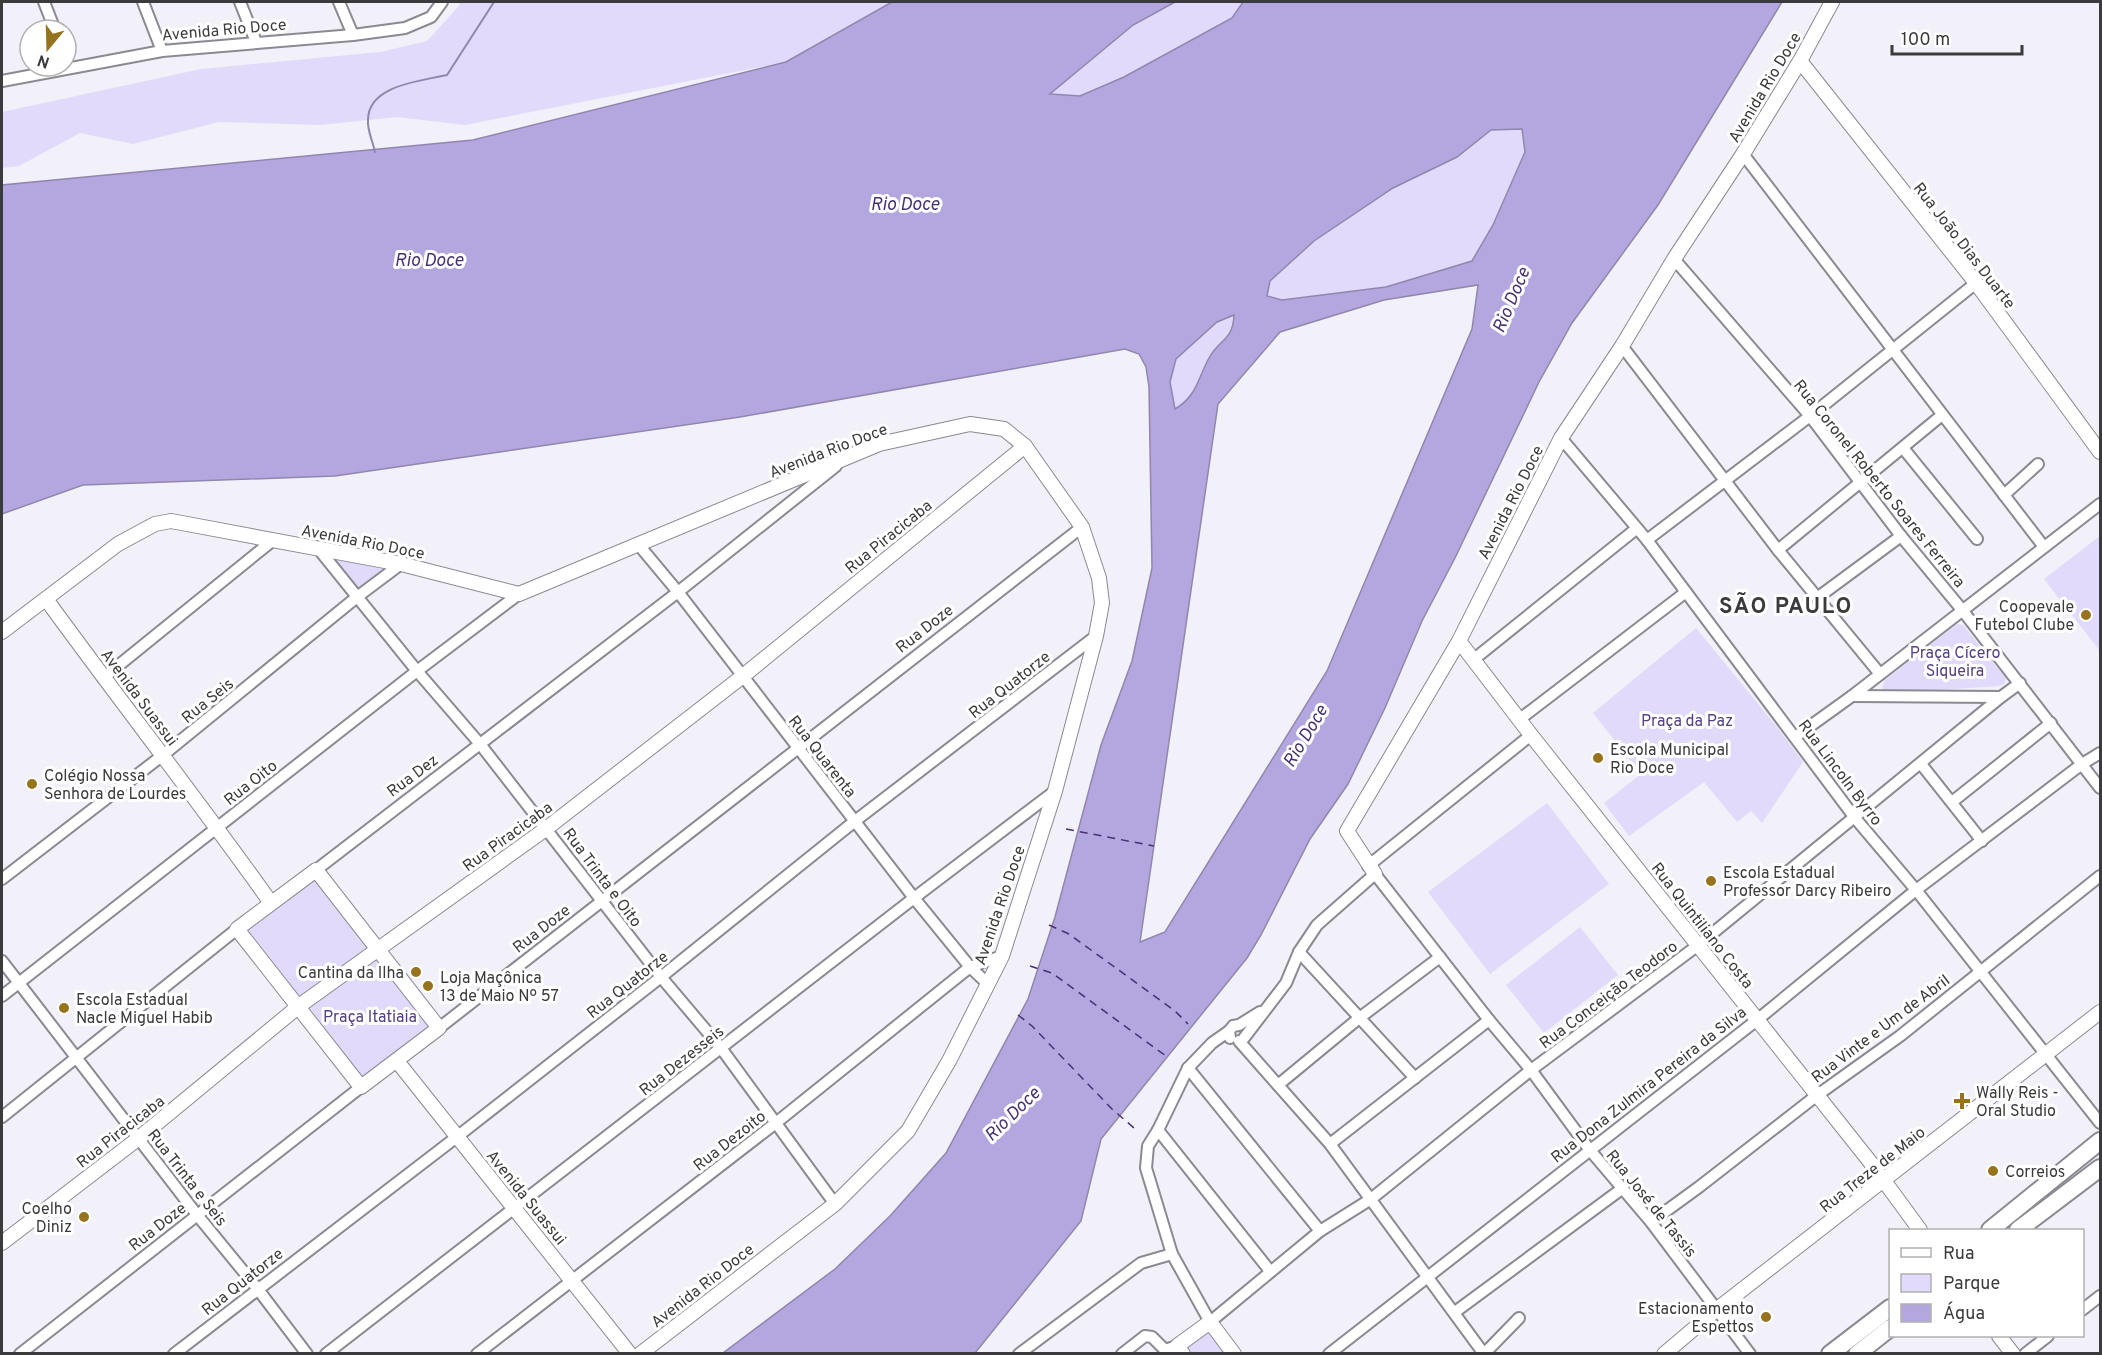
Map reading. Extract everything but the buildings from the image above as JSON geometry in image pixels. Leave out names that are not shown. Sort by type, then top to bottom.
[{"type":"main road","points":[[1991,1229],[2100,1141]]},
{"type":"main road","points":[[2019,1229],[2100,1168]]},
{"type":"main road","points":[[1830,1353],[1889,1309]]},
{"type":"main road","points":[[1857,1353],[1889,1329]]},
{"type":"street","points":[[44,2],[50,18]]},
{"type":"street","points":[[143,2],[162,51]]},
{"type":"street","points":[[240,2],[256,42]]},
{"type":"street","points":[[339,2],[353,35]]},
{"type":"street","name":"Avenida Rio Doce","points":[[1372,870],[1347,831],[1459,641],[1561,438],[1743,154],[1800,61],[1832,2]]},
{"type":"street","name":"Avenida Rio Doce","points":[[78,62],[162,51],[353,35],[405,28],[431,17],[438,4]]},
{"type":"street","name":"Rua João Dias Duarte","points":[[1800,61],[1976,283],[2100,452]]},
{"type":"street","name":"Avenida Rio Doce","points":[[2,81],[18,77]]},
{"type":"street","points":[[1743,154],[2044,547]]},
{"type":"street","name":"Rua Coronel Roberto Soares Ferreira","points":[[1674,259],[1810,416],[1901,536],[1964,610],[2100,788]]},
{"type":"street","points":[[1647,540],[1726,482],[1976,283]]},
{"type":"street","points":[[1622,346],[1778,550],[1880,674]]},
{"type":"street","points":[[1778,550],[1942,415]]},
{"type":"street","name":"Avenida Rio Doce","points":[[2,632],[118,544],[155,524],[171,521],[401,564],[519,594],[879,444],[970,424],[1004,429],[1025,446],[1082,527],[1099,578],[1102,603],[1096,636],[1055,791],[1002,956],[949,1061],[908,1131],[835,1203],[640,1353]]},
{"type":"street","name":"Rua Lincoln Byrro","points":[[1561,438],[1647,540],[1855,818],[2047,1053],[2100,1123]]},
{"type":"street","name":"Rua Piracicaba","points":[[2,1243],[139,1138],[299,1006],[547,828],[743,676],[1025,446]]},
{"type":"street","points":[[1903,448],[1977,539]]},
{"type":"street","name":"Rua Dez","points":[[2,1117],[237,929],[678,592],[843,460]]},
{"type":"street","points":[[2004,495],[2038,464]]},
{"type":"street","points":[[1795,737],[1852,696],[2100,504]]},
{"type":"street","name":"Rua Doze","points":[[20,1353],[1082,527]]},
{"type":"street","points":[[1473,660],[1636,529]]},
{"type":"street","points":[[1817,598],[1901,536]]},
{"type":"street","points":[[103,678],[272,541]]},
{"type":"street","name":"Rua Quarenta","points":[[638,544],[678,592],[914,898],[970,967],[988,984]]},
{"type":"street","name":"Rua Trinta e Oito","points":[[317,548],[480,744],[661,977],[721,1048],[835,1203]]},
{"type":"street","name":"Rua Seis","points":[[2,879],[163,755],[357,597],[401,564]]},
{"type":"street","points":[[1520,719],[1686,592]]},
{"type":"street","name":"Rua Oito","points":[[2,996],[417,671],[519,594]]},
{"type":"street","name":"Avenida Suassui","points":[[46,599],[103,678],[217,827],[271,903]]},
{"type":"street","name":"Rua Quatorze","points":[[174,1353],[458,1136],[855,821],[1096,636]]},
{"type":"street","name":"Rua Quintiliano Costa","points":[[1459,641],[1697,946],[1871,1163],[1919,1229]]},
{"type":"street","name":"Rua Conceição Teodoro","points":[[1210,1322],[1320,1231],[1371,1199],[1531,1070],[1697,946],[2020,683]]},
{"type":"street","points":[[1852,696],[2001,697]]},
{"type":"street","points":[[1952,802],[2051,723]]},
{"type":"street","points":[[1241,1040],[1286,982],[1299,952],[1317,926],[1372,870],[1531,735]]},
{"type":"street","name":"Rua Dona Zulmira Pereira da Silva","points":[[1329,1353],[1756,1020],[1916,890],[2082,764],[2100,753]]},
{"type":"street","points":[[1921,764],[1982,841]]},
{"type":"street","name":"Rua Dezesseis","points":[[326,1353],[1055,791]]},
{"type":"street","points":[[316,870],[439,1028]]},
{"type":"street","name":"Rua José de Tassis","points":[[1372,870],[1531,1070],[1589,1149],[1651,1222],[1750,1353]]},
{"type":"street","name":"Rua Vinte e Um de Abril","points":[[1651,1222],[1816,1096],[1900,1036],[2100,876]]},
{"type":"street","points":[[237,929],[361,1087]]},
{"type":"street","points":[[1299,952],[1358,1019],[1415,1078]]},
{"type":"street","name":"Rua Dezoito","points":[[477,1353],[777,1122],[970,967],[1002,956]]},
{"type":"street","points":[[1278,1085],[1358,1019],[1440,957]]},
{"type":"street","name":"Rua Trinta e Seis","points":[[2,961],[198,1216],[307,1353]]},
{"type":"street","points":[[1233,1353],[1210,1322],[1172,1254],[1146,1168],[1148,1146],[1188,1068],[1212,1043],[1233,1026],[1239,1025],[1265,1008]]},
{"type":"street","name":"Rua Treze de Maio","points":[[1664,1353],[2100,1011]]},
{"type":"street","points":[[1330,1144],[1489,1020]]},
{"type":"street","points":[[1239,1025],[1246,1031],[1241,1040]]},
{"type":"street","points":[[1229,1031],[1232,1040],[1241,1040]]},
{"type":"street","points":[[1241,1040],[1330,1144],[1484,1353],[1519,1318]]},
{"type":"street","name":"Avenida Suassui","points":[[397,1061],[630,1353]]},
{"type":"street","points":[[1188,1068],[1320,1231]]},
{"type":"street","points":[[1158,1130],[1270,1271]]},
{"type":"street","points":[[1455,1312],[1623,1188]]},
{"type":"street","points":[[1019,1353],[1141,1263],[1172,1254]]},
{"type":"street","points":[[2084,1308],[2100,1296]]},
{"type":"street","points":[[1122,1353],[1144,1336],[1152,1337],[1165,1350],[1180,1349],[1210,1322]]},
{"type":"street","points":[[2001,1337],[2013,1353]]},
{"type":"street","points":[[2025,1353],[2046,1337]]},
{"type":"green space","points":[[460,2],[892,2],[786,62],[465,125],[397,117],[320,125],[219,122],[133,144],[80,133],[19,166],[2,168],[2,112],[201,69],[380,52],[427,41],[459,6]]},
{"type":"green space","points":[[1175,2],[1243,2],[1232,18],[1124,77],[1079,96],[1050,94],[1133,25]]},
{"type":"green space","points":[[1522,129],[1525,151],[1493,225],[1472,261],[1386,287],[1282,300],[1267,296],[1270,281],[1314,241],[1393,188],[1457,157],[1492,130]]},
{"type":"green space","points":[[1235,314],[1231,333],[1209,357],[1199,384],[1184,403],[1175,409],[1170,382],[1176,359],[1217,322]]},
{"type":"green space","name":"Coopevale Futebol Clube","points":[[2100,536],[2100,651],[2044,579]]},
{"type":"green space","points":[[317,547],[401,564],[357,597]]},
{"type":"green space","name":"Praça Cícero Siqueira","points":[[1957,624],[1963,625],[2006,678],[2004,684],[1890,693],[1882,688],[1885,680]]},
{"type":"green space","name":"Praça da Paz","points":[[1696,628],[1803,762],[1762,823],[1751,811],[1737,822],[1704,782],[1629,836],[1604,803],[1641,774],[1593,713]]},
{"type":"green space","points":[[1547,803],[1609,884],[1490,974],[1428,892]]},
{"type":"green space","name":"Praça Itatiaia","points":[[317,878],[370,947],[301,1000],[247,930]]},
{"type":"green space","points":[[1580,927],[1618,975],[1544,1033],[1506,985]]},
{"type":"green space","name":"Praça Itatiaia","points":[[378,955],[431,1025],[362,1077],[309,1007]]},
{"type":"green space","points":[[1210,1327],[1229,1354],[1189,1353],[1184,1347]]},
{"type":"water","name":"Rio Doce","points":[[892,2],[1175,2],[1133,25],[1050,94],[1080,96],[1124,77],[1232,18],[1243,2],[1782,2],[1658,205],[1572,323],[1539,382],[1455,558],[1422,621],[1385,708],[1348,784],[1310,839],[1261,935],[1247,958],[1101,1139],[1081,1221],[975,1353],[723,1353],[835,1269],[890,1216],[946,1153],[1028,999],[1055,917],[1101,745],[1132,661],[1152,568],[1149,387],[1146,367],[1139,354],[1125,349],[740,417],[335,476],[83,485],[2,514],[2,185],[473,140],[786,62]],"holes":[[[1522,129],[1525,152],[1493,225],[1472,261],[1386,287],[1282,300],[1267,296],[1270,281],[1314,241],[1393,188],[1457,157],[1491,130]],[[1478,285],[1472,329],[1327,671],[1165,932],[1140,942],[1218,404],[1280,332],[1384,300]],[[1234,315],[1231,330],[1209,358],[1193,392],[1175,409],[1170,382],[1176,359],[1217,322]]]},
{"type":"waterway","points":[[375,152],[368,120],[370,108],[377,99],[398,87],[447,75],[494,2]]},
{"type":"ferry route","points":[[1066,829],[1154,846]]},
{"type":"ferry route","points":[[1049,925],[1069,934],[1175,1011],[1188,1024]]},
{"type":"ferry route","points":[[1030,966],[1052,973],[1166,1056]]},
{"type":"ferry route","points":[[1018,1015],[1032,1026],[1112,1109],[1134,1128]]},
{"type":"place","name":"Coopevale Futebol Clube","points":[[2086,615]]},
{"type":"place","name":"Escola Municipal Rio Doce","points":[[1598,758]]},
{"type":"place","name":"Colégio Nossa Senhora de Lourdes","points":[[32,784]]},
{"type":"place","name":"Escola Estadual Professor Darcy Ribeiro","points":[[1711,881]]},
{"type":"place","name":"Cantina da Ilha","points":[[416,972]]},
{"type":"place","name":"Loja Maçônica 13 de Maio Nº 57","points":[[428,986]]},
{"type":"place","name":"Escola Estadual Nacle Miguel Habib","points":[[64,1008]]},
{"type":"place","name":"Wally Reis - Oral Studio","points":[[1962,1101]]},
{"type":"place","name":"Correios","points":[[1993,1171]]},
{"type":"place","name":"Coelho Diniz","points":[[84,1217]]},
{"type":"place","name":"Estacionamento Espettos","points":[[1766,1317]]},
{"type":"district","name":"SÃO PAULO","points":[[1786,605]]}]
